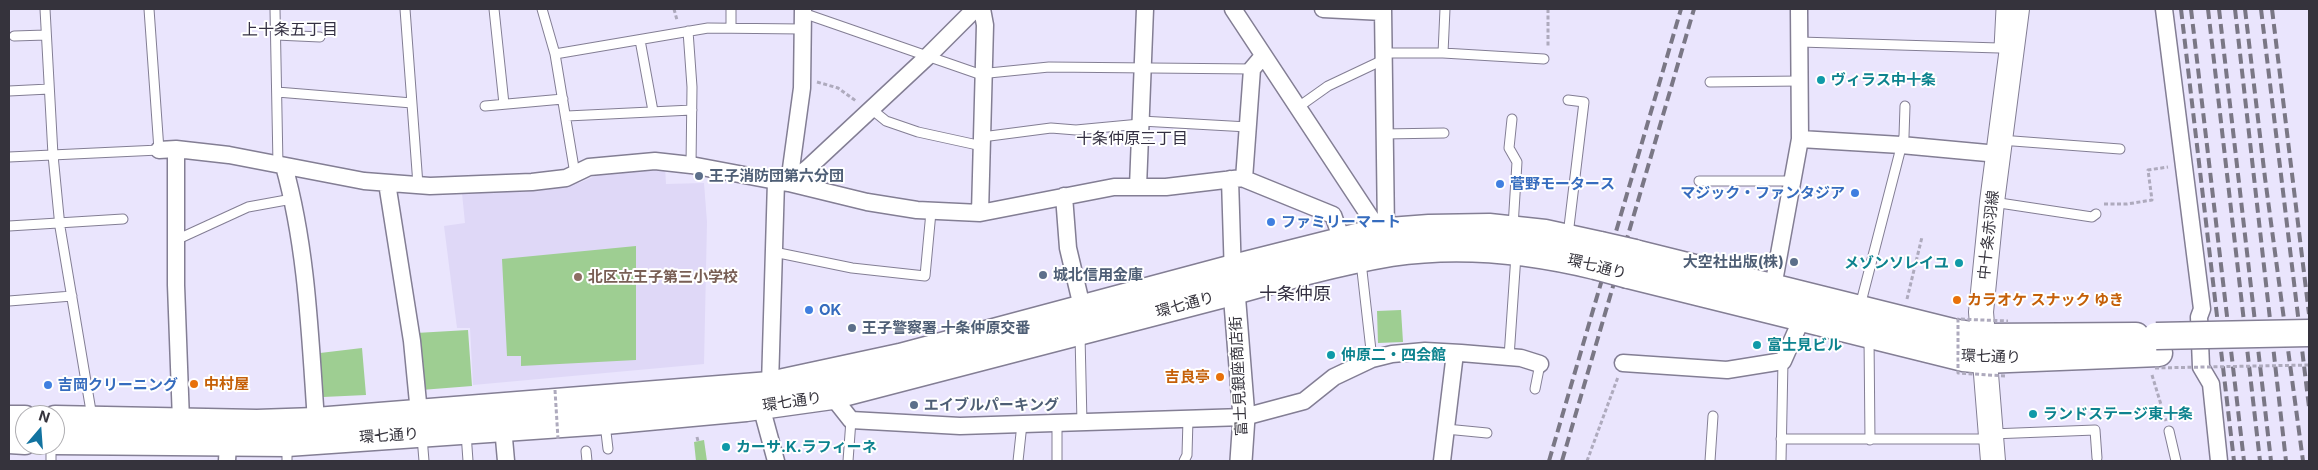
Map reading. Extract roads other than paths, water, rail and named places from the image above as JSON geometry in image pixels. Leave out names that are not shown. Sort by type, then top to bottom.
[{"type":"main road","name":"中十条赤羽線","points":[[1992,445],[1981,312],[1999,147],[2005,49],[2017,9]]},
{"type":"main road","name":"環七通り","points":[[65,420],[420,423],[766,396],[832,396],[1081,320],[1234,280],[1342,240],[1383,232],[1429,228],[1489,228],[1515,241],[1567,259],[1598,255]]},
{"type":"main road","name":"環七通り","points":[[1234,280],[1278,278],[1392,253],[1438,249],[1482,249],[1515,241],[1568,238],[1598,255],[1802,318],[1963,358],[1984,348]]},
{"type":"main road","name":"環七通り","points":[[1632,264],[1773,287],[1953,332],[1984,348],[2155,356],[2309,350]]},
{"type":"main road","name":"環七通り","points":[[65,442],[227,453],[287,452],[420,423],[465,430],[605,421],[766,396],[900,357],[1081,320]]},
{"type":"main road","name":"環七通り","points":[[2155,356],[2309,333]]},
{"type":"street","points":[[782,182],[870,109],[926,58],[975,9]]},
{"type":"street","points":[[980,213],[985,25],[982,9]]},
{"type":"street","points":[[1138,187],[1145,9]]},
{"type":"street","points":[[1233,9],[1297,108],[1383,232]]},
{"type":"street","points":[[1324,9],[1383,10],[1383,232]]},
{"type":"street","points":[[1773,287],[1794,181],[1800,139],[1799,9]]},
{"type":"street","points":[[2164,9],[2202,309],[2199,317],[2201,367],[2211,384],[2219,461]]},
{"type":"street","points":[[776,461],[766,396],[774,252],[782,182],[800,116],[803,17]]},
{"type":"street","points":[[1234,280],[1237,179],[1248,127],[1252,69],[1263,56]]},
{"type":"street","points":[[1800,139],[1901,145],[1999,147]]},
{"type":"street","points":[[159,150],[176,149],[229,155],[364,181],[457,186],[532,182],[566,178],[589,167],[619,163],[655,162],[691,165],[782,182],[867,202],[931,212],[980,213],[1114,187],[1166,186],[1237,179],[1333,215],[1342,240]]},
{"type":"street","points":[[176,149],[176,240],[181,421]]},
{"type":"street","points":[[281,165],[292,199],[301,250],[316,421]]},
{"type":"street","points":[[387,183],[412,341],[420,423]]},
{"type":"street","points":[[1064,196],[1068,248],[1081,320]]},
{"type":"street","name":"富士見銀座商店街","points":[[1234,280],[1244,417],[1241,461]]},
{"type":"street","points":[[1623,363],[1727,370],[1783,361],[1802,318]]},
{"type":"street","points":[[832,396],[851,420],[960,426],[1244,417],[1304,401],[1334,377],[1372,359],[1392,354],[1424,351],[1455,353],[1509,357],[1540,364]]},
{"type":"street","points":[[1442,461],[1455,353]]},
{"type":"street","points":[[503,427],[506,461]]},
{"type":"lane","points":[[45,9],[53,155],[59,222],[93,420]]},
{"type":"lane","points":[[9,157],[159,150],[149,9]]},
{"type":"lane","points":[[275,9],[281,165]]},
{"type":"lane","points":[[405,9],[418,185]]},
{"type":"lane","points":[[494,9],[504,104]]},
{"type":"lane","points":[[542,9],[555,54],[576,174]]},
{"type":"lane","points":[[731,9],[731,28]]},
{"type":"lane","points":[[1442,53],[1445,9]]},
{"type":"lane","points":[[1800,42],[2005,49],[2001,9]]},
{"type":"lane","points":[[555,54],[688,31],[731,28],[803,17],[979,74],[1049,67],[1252,69]]},
{"type":"lane","points":[[688,31],[692,110],[691,165]]},
{"type":"lane","points":[[14,36],[46,35]]},
{"type":"lane","points":[[276,35],[320,37]]},
{"type":"lane","points":[[640,40],[653,111]]},
{"type":"lane","points":[[1297,108],[1328,86],[1383,56],[1442,53],[1544,59]]},
{"type":"lane","points":[[1710,82],[1800,81]]},
{"type":"lane","points":[[9,90],[49,88]]},
{"type":"lane","points":[[277,92],[412,103]]},
{"type":"lane","points":[[485,106],[563,99]]},
{"type":"lane","points":[[1568,100],[1584,102],[1568,238]]},
{"type":"lane","points":[[1859,308],[1904,136],[1905,106]]},
{"type":"lane","points":[[870,109],[886,121],[918,132],[982,141],[1051,128],[1076,130],[1141,123],[1248,127]]},
{"type":"lane","points":[[566,116],[692,110]]},
{"type":"lane","points":[[1509,357],[1517,162],[1509,148],[1512,119]]},
{"type":"lane","points":[[1383,134],[1444,134]]},
{"type":"lane","points":[[1999,147],[2120,149]]},
{"type":"lane","points":[[1699,182],[1794,181]]},
{"type":"lane","points":[[176,240],[248,207],[292,199]]},
{"type":"lane","points":[[1992,202],[2092,217],[2096,214]]},
{"type":"lane","points":[[774,252],[852,268],[925,276],[931,212]]},
{"type":"lane","points":[[9,226],[123,219]]},
{"type":"lane","points":[[1360,259],[1372,359]]},
{"type":"lane","points":[[9,301],[72,296]]},
{"type":"lane","points":[[1081,320],[1082,423]]},
{"type":"lane","points":[[1869,334],[1870,440]]},
{"type":"lane","points":[[1781,461],[1783,361]]},
{"type":"lane","points":[[1535,390],[1540,364]]},
{"type":"lane","points":[[1710,461],[1713,416]]},
{"type":"lane","points":[[1184,461],[1187,455],[1188,419]]},
{"type":"lane","points":[[848,461],[851,420]]},
{"type":"lane","points":[[605,421],[608,449]]},
{"type":"lane","points":[[420,423],[424,461]]},
{"type":"lane","points":[[1018,461],[1022,424]]},
{"type":"lane","points":[[1057,424],[1057,461]]},
{"type":"lane","points":[[1446,429],[1487,433]]},
{"type":"lane","points":[[465,430],[468,461]]},
{"type":"lane","points":[[1782,439],[1870,440],[1992,445],[2094,430],[2097,458]]},
{"type":"lane","points":[[2169,431],[2176,461]]},
{"type":"lane","points":[[586,451],[587,461]]},
{"type":"railway","points":[[1549,461],[1681,9]]},
{"type":"railway","points":[[1562,461],[1694,9]]},
{"type":"railway","points":[[2181,9],[2234,461]]},
{"type":"railway","points":[[2191,9],[2244,461]]},
{"type":"railway","points":[[2208,9],[2260,461]]},
{"type":"railway","points":[[2219,9],[2271,461]]},
{"type":"railway","points":[[2235,9],[2286,461]]},
{"type":"railway","points":[[2245,9],[2265,178],[2303,461]]},
{"type":"railway","points":[[2261,9],[2309,407]]},
{"type":"railway","points":[[2272,9],[2309,314]]},
{"type":"place","name":"ヴィラス中十条","points":[[1821,80]]},
{"type":"place","name":"王子消防団第六分団","points":[[699,176]]},
{"type":"place","name":"菅野モータース","points":[[1500,184]]},
{"type":"place","name":"マジック・ファンタジア","points":[[1855,193]]},
{"type":"place","name":"ファミリーマート","points":[[1271,222]]},
{"type":"place","name":"大空社出版(株)","points":[[1794,262]]},
{"type":"place","name":"メゾンソレイユ","points":[[1959,263]]},
{"type":"place","name":"城北信用金庫","points":[[1043,275]]},
{"type":"place","name":"北区立王子第三小学校","points":[[578,277]]},
{"type":"place","name":"カラオケ スナック ゆき","points":[[1957,300]]},
{"type":"place","name":"OK","points":[[809,310]]},
{"type":"place","name":"王子警察署 十条仲原交番","points":[[852,328]]},
{"type":"place","name":"富士見ビル","points":[[1757,345]]},
{"type":"place","name":"仲原二・四会館","points":[[1331,355]]},
{"type":"place","name":"吉良亭","points":[[1220,377]]},
{"type":"place","name":"中村屋","points":[[194,384]]},
{"type":"place","name":"吉岡クリーニング","points":[[48,385]]},
{"type":"place","name":"エイブルパーキング","points":[[914,405]]},
{"type":"place","name":"ランドステージ東十条","points":[[2033,414]]},
{"type":"place","name":"カーサ.K.ラフィーネ","points":[[726,447]]},
{"type":"district","name":"上十条五丁目","points":[[290,30]]},
{"type":"district","name":"十条仲原三丁目","points":[[1132,139]]},
{"type":"district","name":"十条仲原","points":[[1295,295]]}]
